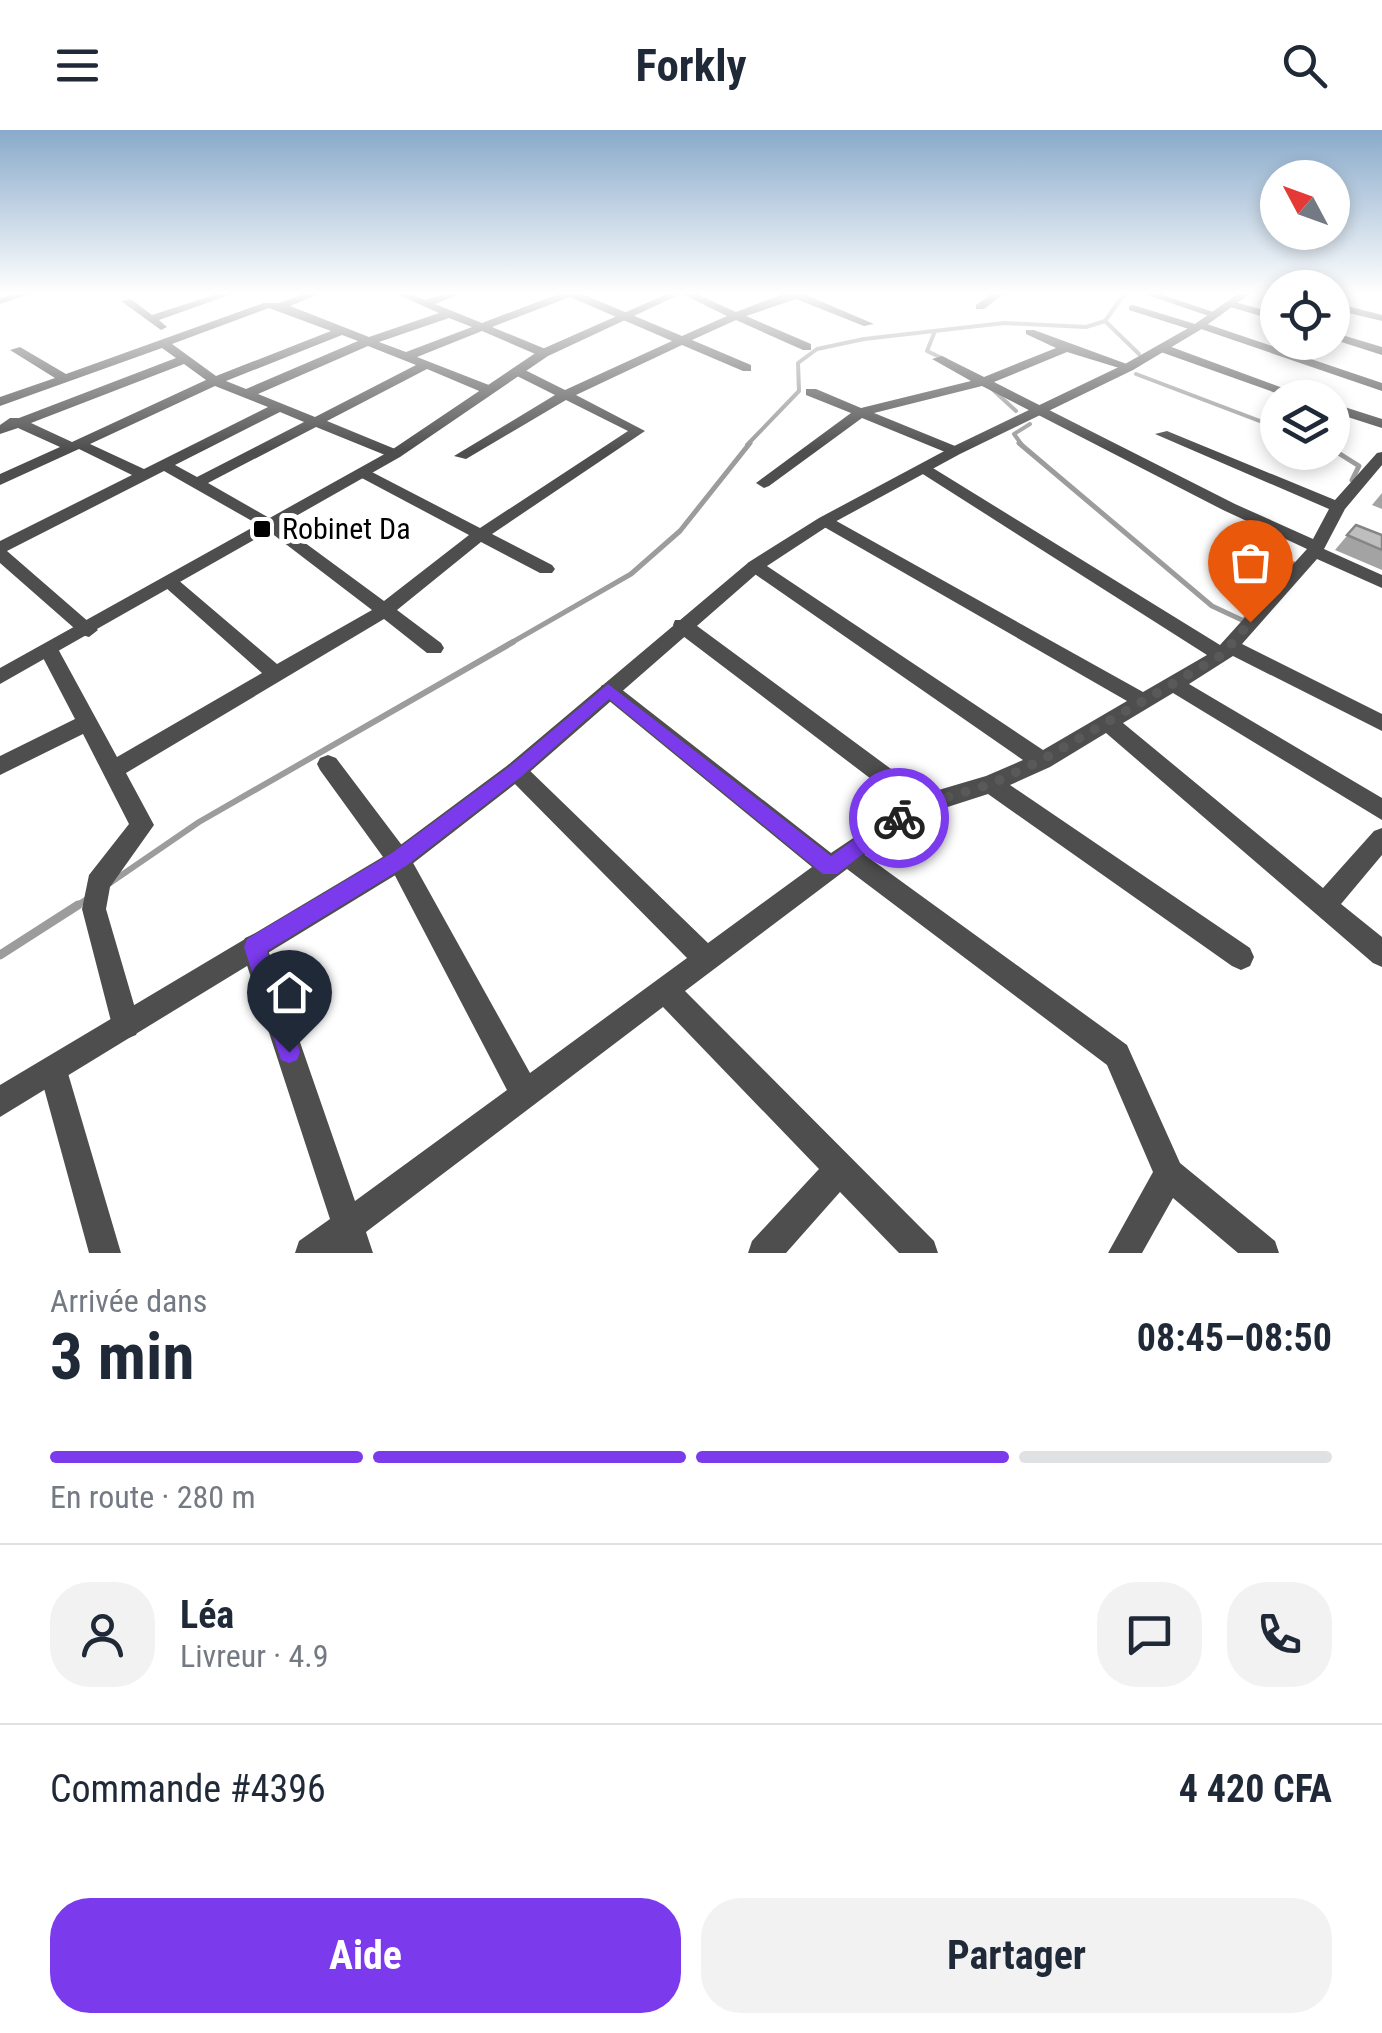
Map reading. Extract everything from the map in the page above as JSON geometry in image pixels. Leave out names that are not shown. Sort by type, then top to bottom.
[{"type":"street","points":[[0,402],[154,345]]},
{"type":"street","points":[[174,345],[215,381],[395,454]]},
{"type":"street","points":[[0,480],[215,381],[305,345]]},
{"type":"street","points":[[246,394],[358,345]]},
{"type":"street","points":[[370,345],[489,390]]},
{"type":"street","points":[[403,358],[433,345]]},
{"type":"street","points":[[526,345],[544,353]]},
{"type":"street","points":[[0,677],[363,473],[560,345]]},
{"type":"street","points":[[461,456],[566,395],[674,345]]},
{"type":"street","points":[[694,345],[748,368]]},
{"type":"street","points":[[1060,345],[1129,367]]},
{"type":"street","points":[[0,1102],[399,860],[516,771],[755,566],[825,521],[955,451],[1166,345]]},
{"type":"street","points":[[1291,345],[1382,386]]},
{"type":"street","points":[[764,483],[861,412],[983,382],[1066,348]]},
{"type":"street","points":[[1162,348],[1260,383]]},
{"type":"street","points":[[16,350],[64,378]]},
{"type":"street","points":[[0,430],[185,359]]},
{"type":"street","points":[[938,359],[1382,582]]},
{"type":"street","points":[[197,483],[312,420],[424,366]]},
{"type":"street","points":[[112,770],[384,610],[480,534],[638,431],[518,371]]},
{"type":"street","points":[[812,392],[955,451]]},
{"type":"street","points":[[89,630],[0,551],[278,407]]},
{"type":"street","points":[[1350,413],[1382,424]]},
{"type":"street","points":[[0,418],[19,422],[144,475]]},
{"type":"street","points":[[1162,434],[1338,507]]},
{"type":"street","points":[[164,465],[272,526],[434,648]]},
{"type":"street","points":[[311,1253],[352,1240],[526,1094],[890,823],[922,805],[991,784],[1042,760],[1226,650],[1314,549],[1338,507],[1377,467]]},
{"type":"street","points":[[924,468],[1226,650],[1382,723]]},
{"type":"street","points":[[363,473],[546,569]]},
{"type":"street","points":[[825,521],[1143,701]]},
{"type":"street","points":[[755,566],[1042,760]]},
{"type":"street","points":[[171,583],[276,674]]},
{"type":"street","points":[[682,625],[922,805]]},
{"type":"street","points":[[50,652],[142,825],[96,896],[126,1025]]},
{"type":"street","points":[[1173,684],[1382,810]]},
{"type":"street","points":[[608,690],[839,861],[1117,1055],[1169,1174],[1264,1253]]},
{"type":"street","points":[[1107,722],[1382,954]]},
{"type":"street","points":[[0,766],[88,723]]},
{"type":"street","points":[[328,764],[399,860],[526,1094]]},
{"type":"street","points":[[516,771],[706,960]]},
{"type":"street","points":[[991,784],[1240,957]]},
{"type":"street","points":[[1324,905],[1382,838]]},
{"type":"street","points":[[254,947],[352,1240]]},
{"type":"street","points":[[664,990],[922,1253]]},
{"type":"street","points":[[53,1070],[105,1253]]},
{"type":"street","points":[[764,1253],[840,1169]]},
{"type":"street","points":[[1124,1253],[1169,1174]]},
{"type":"building","points":[[1356,525],[1382,535],[1382,550],[1347,535]]},
{"type":"waterway","points":[[747,445],[799,391],[798,363],[817,349],[834,345]]},
{"type":"waterway","points":[[929,345],[927,351],[946,360]]},
{"type":"waterway","points":[[1130,345],[1139,354]]},
{"type":"waterway","points":[[1136,374],[1260,421]]},
{"type":"waterway","points":[[991,388],[1016,411]]},
{"type":"waterway","points":[[1022,445],[1014,434],[1030,424]]},
{"type":"waterway","points":[[509,644],[631,574],[680,531],[750,443]]},
{"type":"waterway","points":[[1019,443],[1212,606],[1244,621],[1247,616]]},
{"type":"waterway","points":[[1350,460],[1359,466],[1352,480]]},
{"type":"waterway","points":[[1255,607],[1294,564]]},
{"type":"waterway","points":[[110,883],[199,822],[513,642]]},
{"type":"waterway","points":[[74,907],[87,899]]},
{"type":"waterway","points":[[0,955],[78,905]]},
{"type":"way so far","points":[[899,818],[922,805],[991,784],[1042,760],[1222,655],[1250,622]]},
{"type":"place","name":"Robinet Da","points":[[262,529]]},
{"type":"route","points":[[289,1052],[254,947],[399,860],[516,771],[608,690],[830,867],[899,818]]}]
